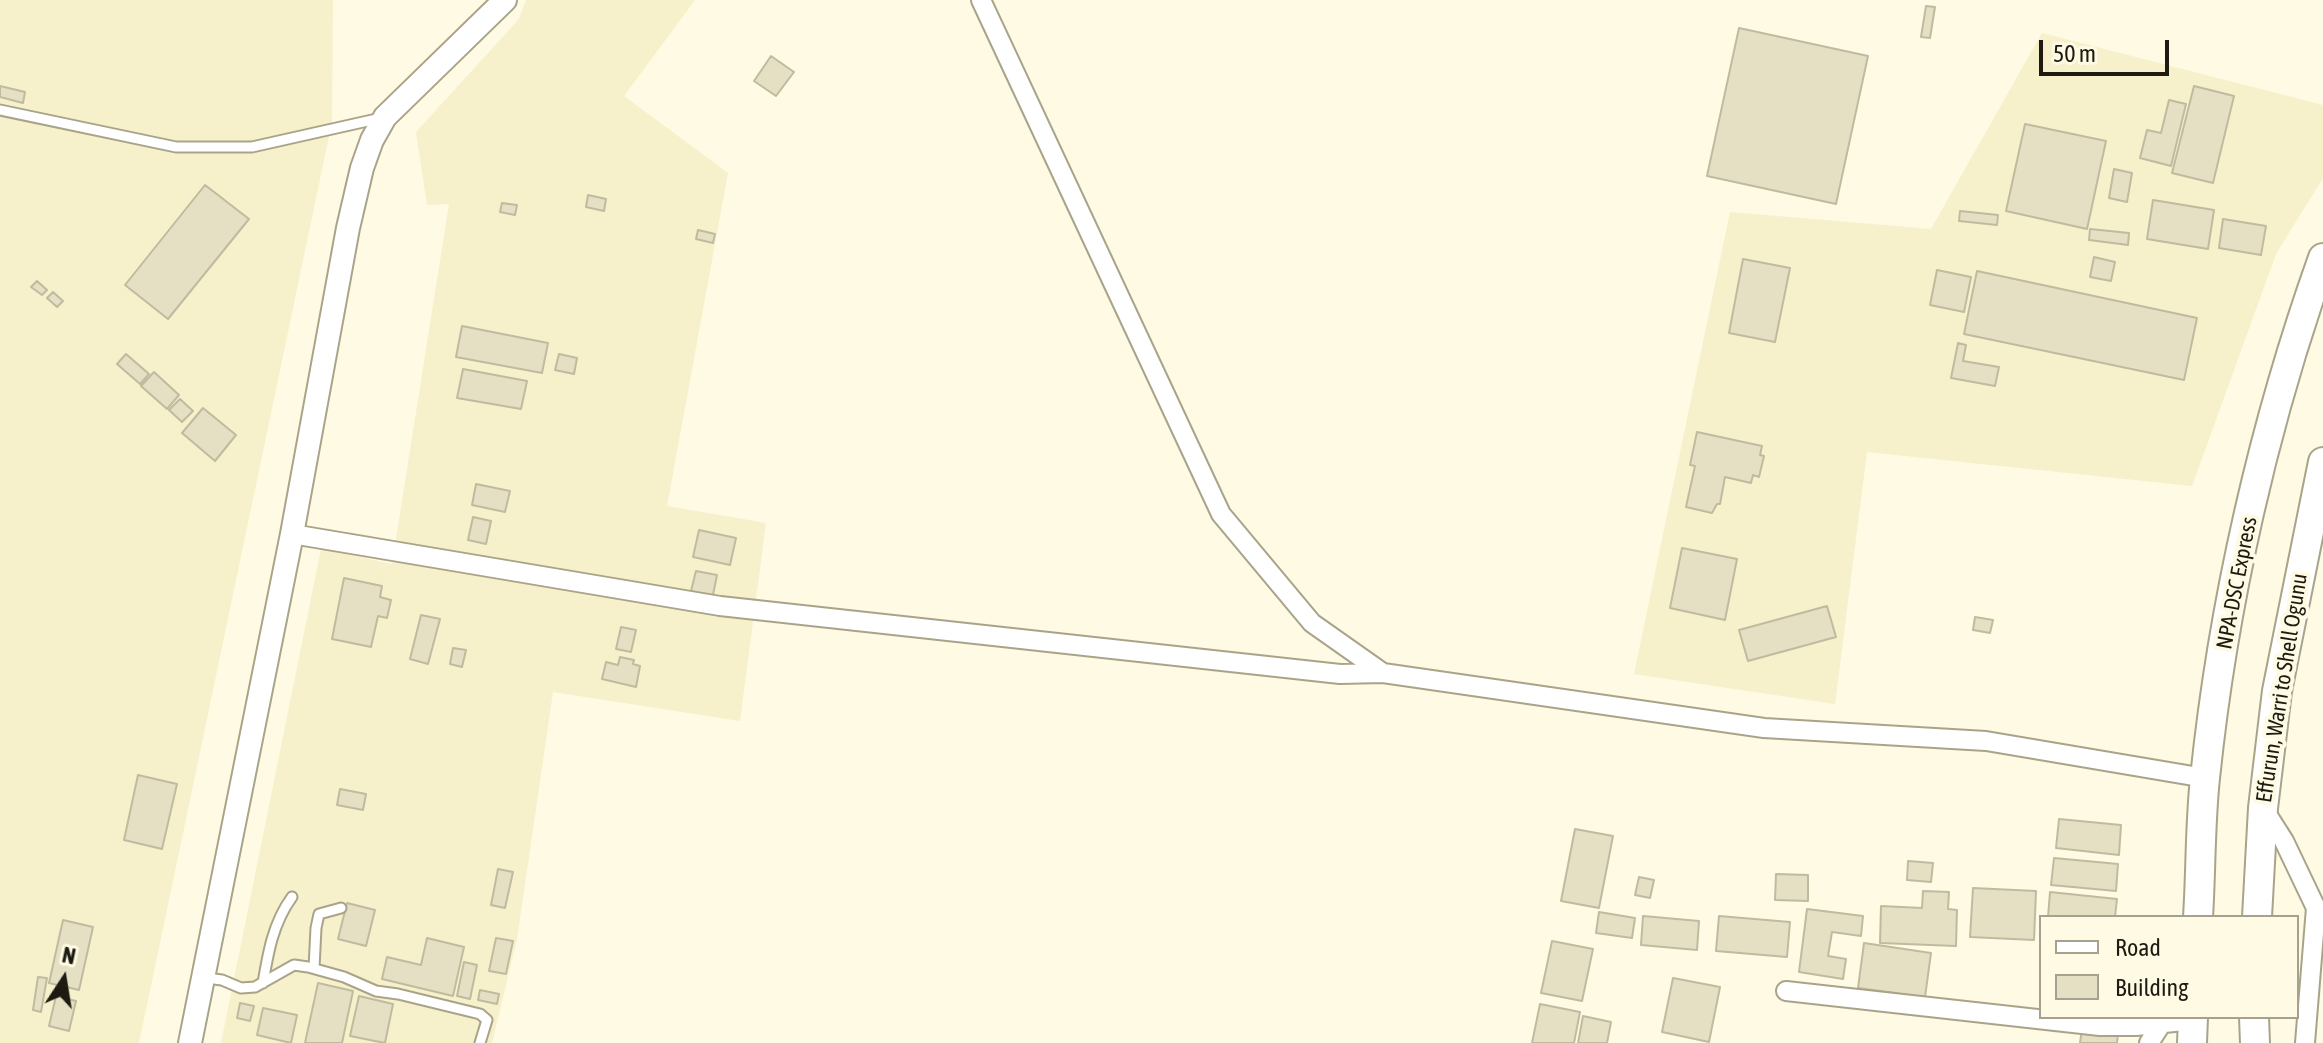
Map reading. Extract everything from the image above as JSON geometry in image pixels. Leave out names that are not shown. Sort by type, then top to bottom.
[{"type":"main road","name":"NPA-DSC Express","points":[[2198,915],[2205,778],[2239,561],[2299,326],[2323,258]]},
{"type":"main road","name":"Effurun, Warri to Shell Ogunu","points":[[2257,915],[2263,808],[2277,691],[2323,462]]},
{"type":"main road","points":[[2254,1019],[2255,1043]]},
{"type":"street","points":[[190,1043],[362,168],[385,117],[505,0]]},
{"type":"street","points":[[981,0],[1221,514],[1312,623],[1383,673]]},
{"type":"street","points":[[292,534],[720,606],[1340,674],[1383,673],[1764,728],[1986,741],[2205,778]]},
{"type":"street","points":[[2263,808],[2284,841],[2316,908],[2305,1043]]},
{"type":"street","points":[[1786,991],[2100,1026],[2162,1023],[2193,1027]]},
{"type":"street","points":[[2149,1043],[2162,1023]]},
{"type":"lane","points":[[0,110],[176,147],[252,147],[385,117]]},
{"type":"lane","points":[[263,983],[282,911],[292,897]]},
{"type":"lane","points":[[314,968],[319,914],[341,908]]},
{"type":"lane","points":[[202,977],[222,980],[241,988],[255,987],[294,965],[314,968],[376,991],[480,1014],[487,1020],[480,1043]]},
{"type":"shaded area","points":[[0,0],[333,0],[332,122],[139,1043],[0,1043]]},
{"type":"shaded area","points":[[526,0],[695,0],[624,96],[728,173],[667,506],[766,523],[740,721],[553,692],[517,939],[492,1043],[221,1043],[321,549],[392,564],[449,204],[427,205],[416,132],[519,19]]},
{"type":"shaded area","points":[[2042,33],[2323,105],[2323,178],[2276,254],[2192,486],[1867,452],[1835,704],[1634,674],[1730,212],[1931,229]]},
{"type":"building","points":[[1926,6],[1935,7],[1930,38],[1921,37]]},
{"type":"building","points":[[1739,28],[1868,56],[1836,204],[1707,176]]},
{"type":"building","points":[[771,56],[794,72],[776,96],[754,81]]},
{"type":"building","points":[[0,86],[25,92],[23,103],[0,97]]},
{"type":"building","points":[[2194,86],[2234,96],[2213,183],[2172,173]]},
{"type":"building","points":[[2169,100],[2186,104],[2171,166],[2140,158],[2147,130],[2161,133]]},
{"type":"building","points":[[2025,124],[2106,141],[2087,229],[2006,211]]},
{"type":"building","points":[[2114,169],[2132,173],[2127,202],[2109,198]]},
{"type":"building","points":[[205,185],[249,219],[168,319],[125,285]]},
{"type":"building","points":[[588,195],[606,199],[604,211],[586,207]]},
{"type":"building","points":[[2153,200],[2214,210],[2208,249],[2147,239]]},
{"type":"building","points":[[502,203],[517,205],[515,215],[500,212]]},
{"type":"building","points":[[1960,211],[1998,215],[1997,225],[1959,221]]},
{"type":"building","points":[[2223,219],[2266,226],[2261,255],[2219,248]]},
{"type":"building","points":[[2090,229],[2129,233],[2128,245],[2089,240]]},
{"type":"building","points":[[698,230],[715,234],[713,243],[696,239]]},
{"type":"building","points":[[2094,257],[2115,262],[2111,281],[2090,277]]},
{"type":"building","points":[[1743,259],[1790,268],[1775,342],[1729,333]]},
{"type":"building","points":[[1937,270],[1971,277],[1964,312],[1930,305]]},
{"type":"building","points":[[1977,271],[2197,318],[2184,380],[1964,334]]},
{"type":"building","points":[[37,281],[47,290],[42,295],[31,287]]},
{"type":"building","points":[[53,292],[63,301],[57,307],[47,298]]},
{"type":"building","points":[[462,326],[548,343],[542,373],[456,357]]},
{"type":"building","points":[[1958,343],[1966,345],[1963,361],[1999,367],[1995,386],[1951,378]]},
{"type":"building","points":[[126,354],[149,374],[140,384],[117,364]]},
{"type":"building","points":[[559,354],[577,358],[574,374],[555,370]]},
{"type":"building","points":[[463,369],[527,381],[521,409],[457,398]]},
{"type":"building","points":[[154,372],[179,395],[167,409],[141,386]]},
{"type":"building","points":[[180,399],[193,411],[182,422],[169,410]]},
{"type":"building","points":[[203,408],[236,435],[215,461],[182,433]]},
{"type":"building","points":[[1697,432],[1762,446],[1760,455],[1764,456],[1759,477],[1753,475],[1751,483],[1725,477],[1720,504],[1712,513],[1686,507],[1695,466],[1690,465]]},
{"type":"building","points":[[476,484],[510,491],[505,512],[472,505]]},
{"type":"building","points":[[473,517],[491,521],[486,544],[468,540]]},
{"type":"building","points":[[699,530],[736,538],[730,565],[693,557]]},
{"type":"building","points":[[1682,548],[1737,559],[1725,620],[1670,608]]},
{"type":"building","points":[[696,571],[717,575],[712,600],[690,595]]},
{"type":"building","points":[[344,578],[382,586],[380,597],[391,600],[387,618],[378,616],[371,647],[332,639]]},
{"type":"building","points":[[1827,606],[1836,637],[1748,661],[1739,630]]},
{"type":"building","points":[[421,615],[440,619],[428,664],[410,659]]},
{"type":"building","points":[[1975,617],[1993,620],[1990,633],[1973,630]]},
{"type":"building","points":[[621,627],[636,630],[631,652],[616,649]]},
{"type":"building","points":[[453,648],[466,650],[462,667],[450,664]]},
{"type":"building","points":[[620,657],[634,660],[633,664],[640,666],[636,687],[602,679],[606,662],[618,665]]},
{"type":"building","points":[[138,775],[177,784],[162,849],[124,840]]},
{"type":"building","points":[[340,789],[366,794],[363,810],[337,805]]},
{"type":"building","points":[[2059,819],[2121,825],[2119,855],[2056,848]]},
{"type":"building","points":[[1575,829],[1613,836],[1599,908],[1561,901]]},
{"type":"building","points":[[2054,858],[2118,864],[2116,891],[2051,885]]},
{"type":"building","points":[[1908,861],[1933,863],[1931,882],[1907,880]]},
{"type":"building","points":[[498,869],[513,872],[505,908],[491,905]]},
{"type":"building","points":[[1776,874],[1808,875],[1808,901],[1775,900]]},
{"type":"building","points":[[1639,877],[1654,880],[1650,898],[1635,895]]},
{"type":"building","points":[[1973,888],[2036,891],[2034,940],[1970,937]]},
{"type":"building","points":[[1923,891],[1949,892],[1948,909],[1957,910],[1956,946],[1880,943],[1881,906],[1922,908]]},
{"type":"building","points":[[2050,892],[2117,899],[2115,915],[2048,915]]},
{"type":"building","points":[[347,903],[375,910],[366,946],[338,939]]},
{"type":"building","points":[[1807,909],[1863,916],[1861,936],[1832,932],[1828,956],[1846,959],[1843,979],[1799,972]]},
{"type":"building","points":[[1599,912],[1635,918],[1632,938],[1596,933]]},
{"type":"building","points":[[1643,916],[1699,921],[1697,950],[1641,945]]},
{"type":"building","points":[[1719,916],[1790,922],[1787,957],[1716,951]]},
{"type":"building","points":[[63,920],[93,927],[79,990],[49,983]]},
{"type":"building","points":[[427,938],[464,947],[453,996],[382,979],[387,957],[421,965]]},
{"type":"building","points":[[496,938],[513,941],[506,974],[489,971]]},
{"type":"building","points":[[1552,941],[1593,949],[1582,1001],[1541,993]]},
{"type":"building","points":[[1864,943],[1931,953],[1925,997],[1858,988]]},
{"type":"building","points":[[464,962],[477,965],[470,999],[457,996]]},
{"type":"building","points":[[38,977],[47,978],[41,1012],[33,1010]]},
{"type":"building","points":[[1673,978],[1720,987],[1709,1042],[1662,1032]]},
{"type":"building","points":[[318,983],[353,991],[342,1043],[305,1043]]},
{"type":"building","points":[[480,990],[499,994],[497,1004],[478,1000]]},
{"type":"building","points":[[56,996],[76,1001],[69,1031],[49,1026]]},
{"type":"building","points":[[359,996],[393,1004],[385,1043],[350,1036]]},
{"type":"building","points":[[240,1003],[254,1006],[250,1021],[237,1018]]},
{"type":"building","points":[[1540,1004],[1580,1012],[1574,1043],[1532,1043]]},
{"type":"building","points":[[263,1008],[297,1015],[291,1043],[257,1035]]},
{"type":"building","points":[[1583,1016],[1611,1022],[1607,1043],[1578,1043]]},
{"type":"building","points":[[2082,1029],[2118,1033],[2117,1043],[2080,1043]]}]
